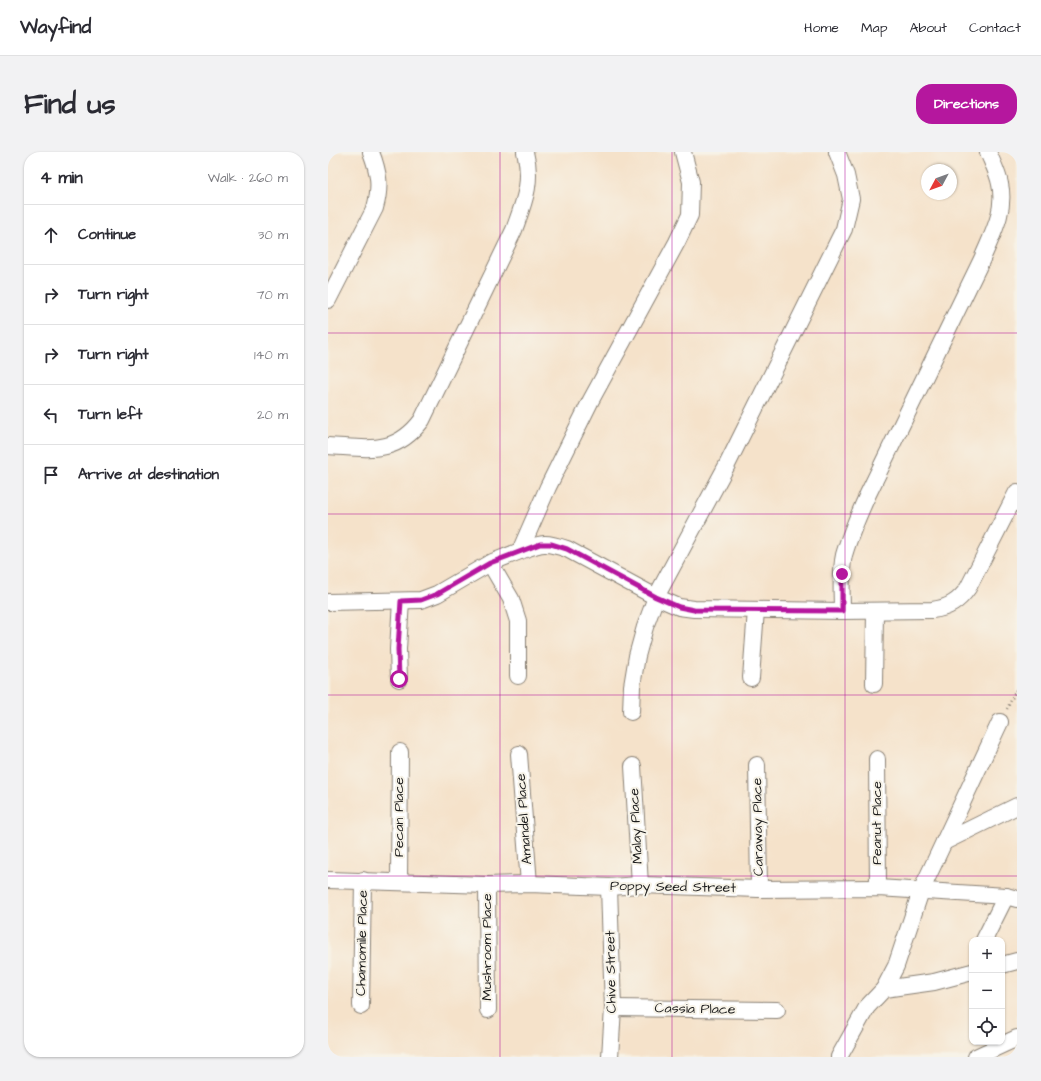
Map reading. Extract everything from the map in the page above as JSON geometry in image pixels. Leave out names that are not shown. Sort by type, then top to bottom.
[{"type":"street","points":[[328,300],[375,208],[379,194],[379,180],[376,165],[371,152]]},
{"type":"street","points":[[328,446],[380,448],[393,445],[404,439],[422,420],[514,230],[529,185],[529,173],[525,152]]},
{"type":"street","points":[[520,551],[548,487],[591,400],[677,242],[690,215],[691,182],[683,152]]},
{"type":"street","points":[[631,712],[632,686],[638,656],[645,626],[656,597],[726,465],[844,229],[851,199],[846,175],[837,152]]},
{"type":"street","points":[[842,611],[842,574],[844,556],[854,528],[868,494],[982,259],[1001,212],[1002,197],[1000,183],[988,152]]},
{"type":"street","points":[[328,602],[421,600],[437,594],[490,563],[540,544],[551,544],[567,549],[656,597],[679,607],[694,610],[875,611],[941,609],[957,601],[968,588],[1017,492]]},
{"type":"street","points":[[490,563],[511,599],[518,621],[518,676]]},
{"type":"street","points":[[399,679],[398,649],[401,601]]},
{"type":"street","points":[[751,678],[756,610]]},
{"type":"street","points":[[874,684],[875,611]]},
{"type":"street","points":[[839,1057],[866,1007],[884,989],[896,966],[922,892],[1000,722]]},
{"type":"street","name":"Pecan Place","points":[[399,882],[400,752]]},
{"type":"street","name":"Amandel Place","points":[[519,754],[529,884]]},
{"type":"street","name":"Peanut Place","points":[[877,759],[878,888]]},
{"type":"street","name":"Caraway Place","points":[[757,765],[759,889]]},
{"type":"street","name":"Malay Place","points":[[633,766],[640,885]]},
{"type":"street","points":[[944,842],[1017,806]]},
{"type":"street","name":"Poppy Seed Street","points":[[328,880],[609,887],[640,885],[759,889],[878,888],[1011,897]]},
{"type":"street","name":"Chamomile Place","points":[[361,1006],[363,880]]},
{"type":"street","name":"Mushroom Place","points":[[487,885],[488,1010]]},
{"type":"street","name":"Chive Street","points":[[609,887],[613,1008],[610,1057]]},
{"type":"street","points":[[986,937],[1011,897]]},
{"type":"street","points":[[1005,964],[1017,961]]},
{"type":"street","points":[[884,989],[934,982],[969,970]]},
{"type":"street","name":"Cassia Place","points":[[613,1008],[777,1010]]},
{"type":"street","points":[[976,1057],[1017,1038]]},
{"type":"path","points":[[1000,722],[1017,688]]},
{"type":"route","points":[[399,679],[398,649],[401,601],[421,600],[437,594],[490,563],[540,544],[551,544],[567,549],[656,597],[679,607],[694,610],[842,611],[842,574]]}]
